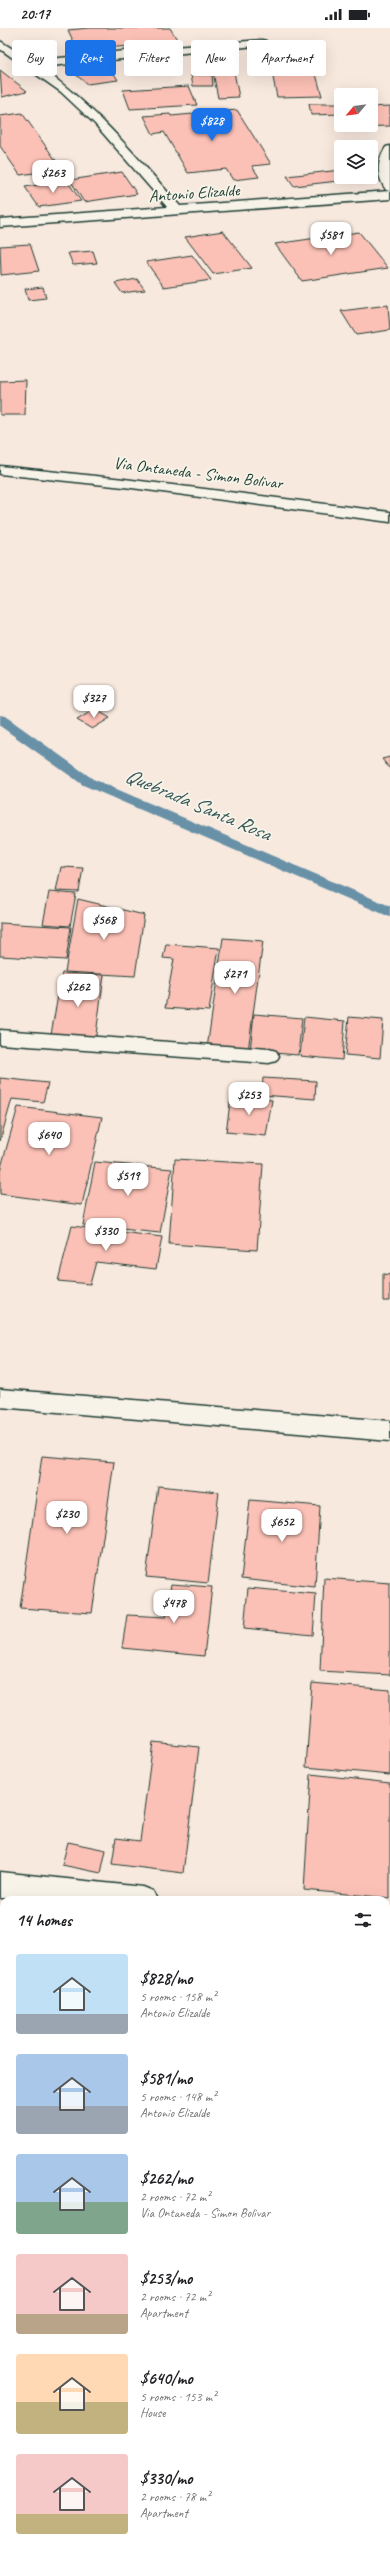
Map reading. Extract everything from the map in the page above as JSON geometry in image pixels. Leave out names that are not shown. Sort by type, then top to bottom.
[{"type":"street","points":[[0,44],[12,52]]},
{"type":"street","points":[[57,62],[124,54],[247,44]]},
{"type":"street","points":[[46,76],[65,90],[99,121],[177,211]]},
{"type":"street","points":[[390,150],[387,153],[384,174],[390,187]]},
{"type":"street","name":"Antonio Elizalde","points":[[0,223],[390,195]]},
{"type":"street","name":"Via Ontaneda - Simon Bolivar","points":[[0,470],[124,483],[390,517]]},
{"type":"street","points":[[0,1037],[269,1056]]},
{"type":"street","points":[[0,1398],[390,1431]]},
{"type":"street","points":[[0,1885],[105,1896]]},
{"type":"building","points":[[89,28],[170,28],[177,40],[124,40],[124,46],[116,47],[116,40],[73,40],[68,30]]},
{"type":"building","points":[[0,70],[27,91],[2,97]]},
{"type":"building","points":[[78,76],[116,76],[118,80],[87,84]]},
{"type":"building","points":[[191,76],[212,76],[213,86],[193,86]]},
{"type":"building","points":[[214,76],[235,76],[239,97],[218,98]]},
{"type":"building","points":[[273,76],[316,76],[322,96],[277,97]]},
{"type":"building","points":[[189,86],[197,105],[130,109],[123,90]]},
{"type":"building","points":[[309,104],[334,104],[334,114],[311,115]]},
{"type":"building","points":[[390,106],[390,126],[378,126],[378,107]]},
{"type":"building","points":[[237,110],[271,164],[252,166],[259,177],[233,180],[226,169],[188,173],[164,132],[153,134],[144,116],[170,114],[171,116]]},
{"type":"building","points":[[22,113],[62,169],[20,175],[0,146],[0,116]]},
{"type":"building","points":[[334,171],[334,181],[294,186],[287,176]]},
{"type":"building","points":[[122,172],[137,194],[84,202],[70,180]]},
{"type":"building","points":[[67,181],[81,201],[39,207],[25,187]]},
{"type":"building","points":[[223,231],[252,268],[213,274],[185,237]]},
{"type":"building","points":[[359,232],[388,268],[302,281],[275,244]]},
{"type":"building","points":[[30,244],[39,271],[1,275],[0,246]]},
{"type":"building","points":[[93,251],[97,263],[73,265],[68,253]]},
{"type":"building","points":[[192,255],[211,280],[164,287],[146,262]]},
{"type":"building","points":[[137,279],[145,290],[122,293],[115,283]]},
{"type":"building","points":[[43,287],[46,298],[28,300],[25,289]]},
{"type":"building","points":[[388,305],[390,330],[356,335],[341,311]]},
{"type":"building","points":[[26,380],[25,415],[0,415],[0,381]]},
{"type":"building","points":[[95,709],[110,718],[92,729],[77,720]]},
{"type":"building","points":[[390,757],[390,769],[382,759]]},
{"type":"building","points":[[61,867],[83,868],[79,892],[56,891]]},
{"type":"building","points":[[49,892],[76,894],[70,926],[43,924]]},
{"type":"building","points":[[78,899],[144,915],[135,976],[65,972]]},
{"type":"building","points":[[0,923],[71,927],[66,960],[0,956]]},
{"type":"building","points":[[223,938],[263,941],[248,1051],[207,1048]]},
{"type":"building","points":[[166,944],[219,948],[209,1011],[165,1008],[174,959],[163,958]]},
{"type":"building","points":[[62,973],[104,975],[95,1042],[50,1040]]},
{"type":"building","points":[[254,1014],[302,1018],[298,1055],[250,1051]]},
{"type":"building","points":[[304,1017],[345,1021],[342,1060],[300,1056]]},
{"type":"building","points":[[349,1017],[383,1020],[380,1058],[345,1055]]},
{"type":"building","points":[[0,1078],[48,1083],[43,1102],[12,1099],[0,1141]]},
{"type":"building","points":[[263,1078],[316,1081],[315,1099],[262,1095]]},
{"type":"building","points":[[231,1096],[272,1100],[266,1136],[226,1132]]},
{"type":"building","points":[[18,1107],[102,1117],[82,1205],[0,1194],[0,1171]]},
{"type":"building","points":[[175,1159],[263,1164],[257,1250],[169,1244]]},
{"type":"building","points":[[95,1162],[172,1169],[160,1233],[83,1225]]},
{"type":"building","points":[[72,1226],[162,1237],[156,1269],[96,1262],[90,1284],[58,1281]]},
{"type":"building","points":[[383,1274],[390,1275],[390,1301],[383,1301]]},
{"type":"building","points":[[42,1456],[114,1462],[92,1613],[20,1608]]},
{"type":"building","points":[[158,1486],[219,1492],[208,1583],[146,1577]]},
{"type":"building","points":[[250,1500],[320,1506],[315,1587],[241,1579]]},
{"type":"building","points":[[324,1578],[390,1583],[390,1675],[320,1671]]},
{"type":"building","points":[[171,1584],[212,1587],[204,1656],[122,1648],[127,1615],[166,1617]]},
{"type":"building","points":[[248,1588],[316,1594],[313,1635],[244,1628]]},
{"type":"building","points":[[312,1683],[390,1690],[390,1775],[306,1767]]},
{"type":"building","points":[[153,1742],[199,1747],[183,1873],[112,1864],[116,1838],[140,1841]]},
{"type":"building","points":[[311,1774],[390,1783],[390,1896],[368,1896],[304,1890]]},
{"type":"building","points":[[68,1842],[106,1850],[101,1873],[62,1865]]},
{"type":"waterway","name":"Quebrada Santa Rosa","points":[[0,719],[88,782],[390,912]]}]
